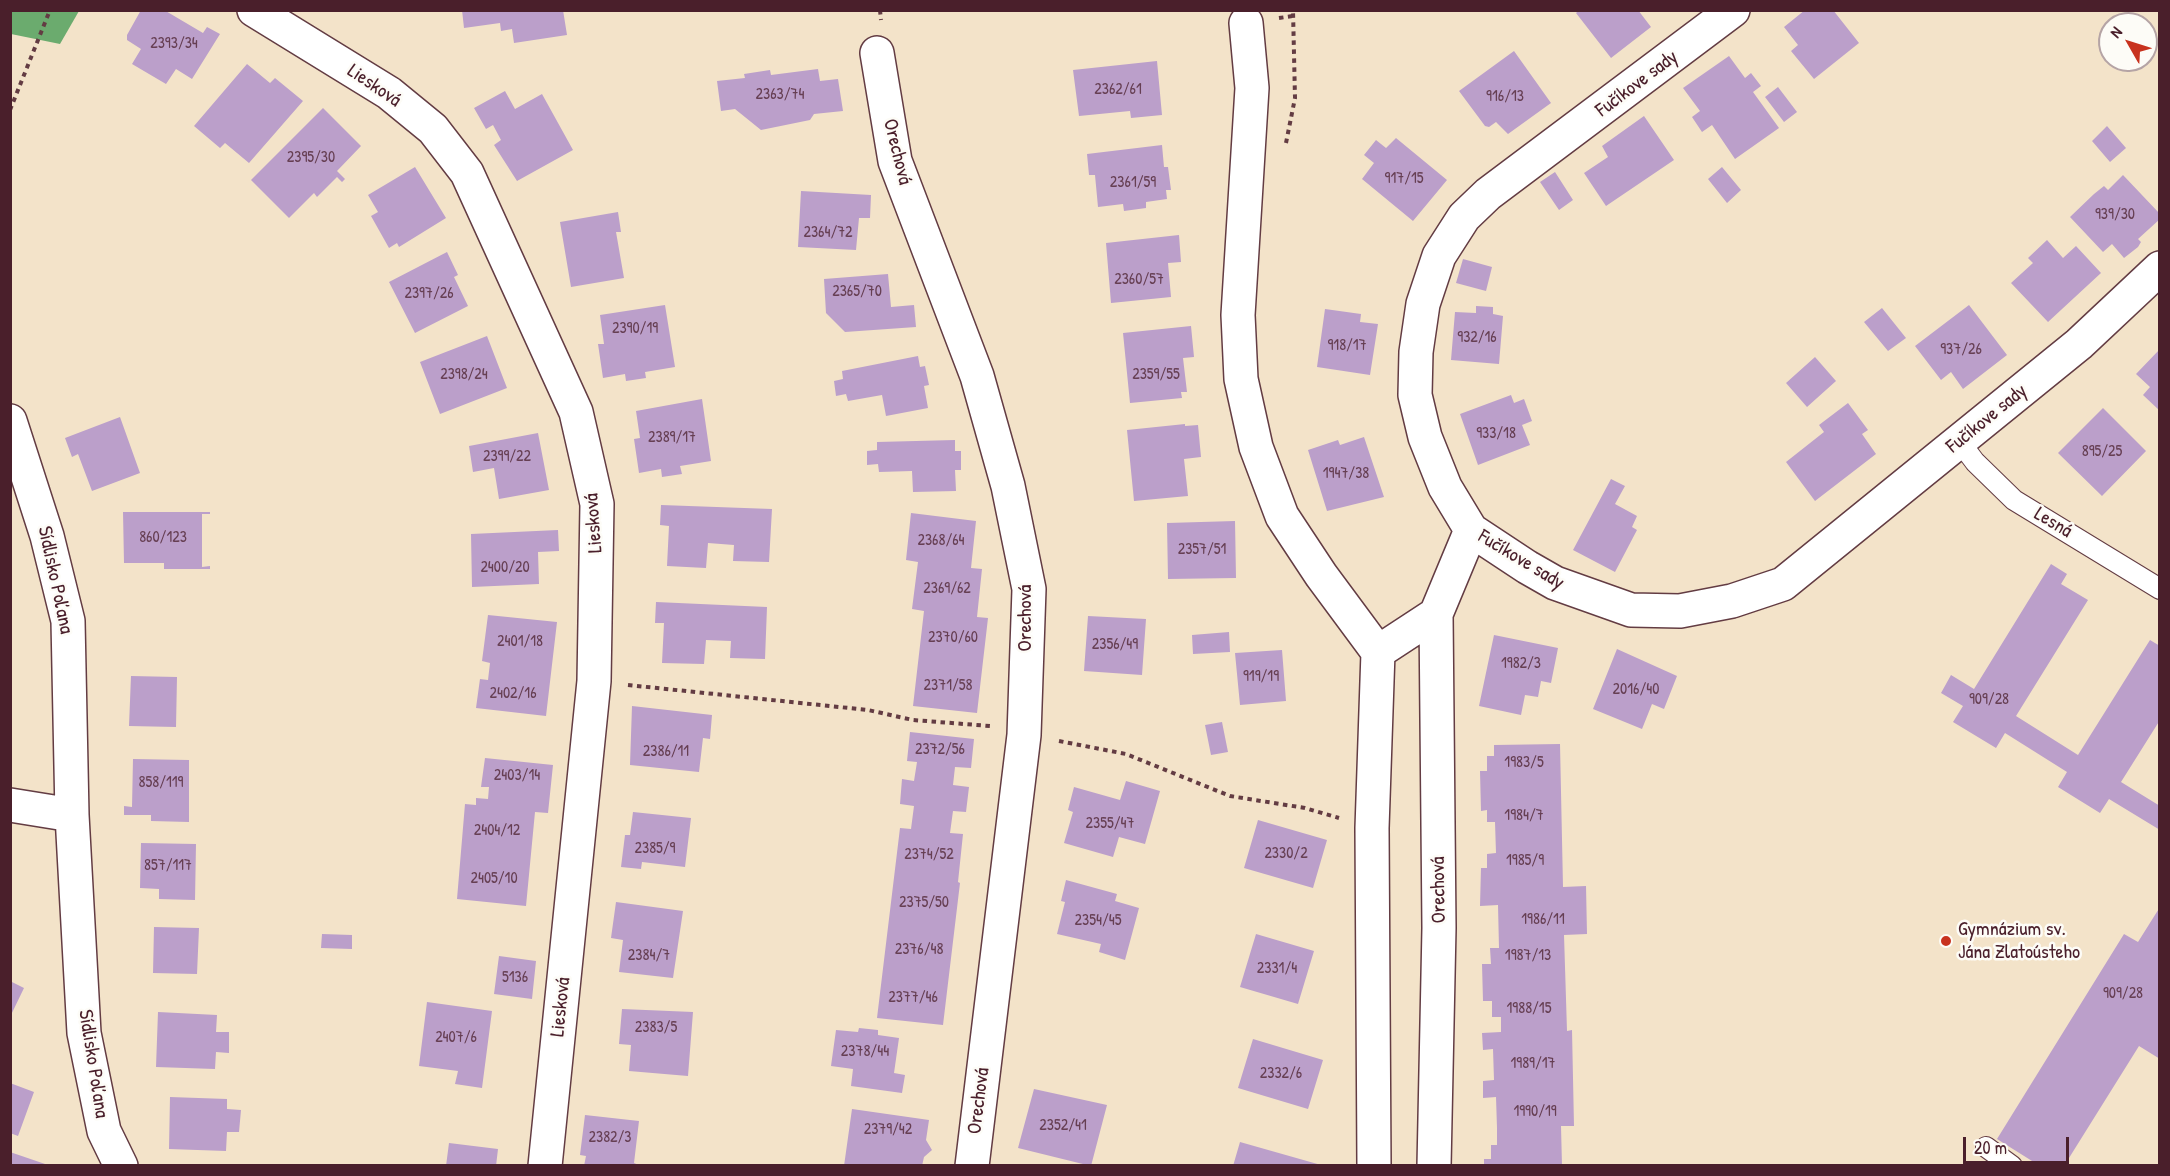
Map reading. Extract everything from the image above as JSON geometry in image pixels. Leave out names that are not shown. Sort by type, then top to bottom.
[{"type":"street","name":"Liesková","points":[[254,10],[389,93],[433,129],[467,173],[576,412],[597,504],[594,681],[545,1166]]},
{"type":"street","name":"Fučíkove sady","points":[[1733,10],[1488,194],[1464,216],[1439,256],[1423,304],[1416,352],[1415,395],[1425,437],[1445,487],[1471,530],[1536,572],[1575,591],[1630,610],[1680,611],[1732,601],[1783,584],[2079,344],[2160,268]]},
{"type":"street","points":[[1246,23],[1252,88],[1238,315],[1241,379],[1256,447],[1282,516],[1321,575],[1378,652],[1372,828],[1374,1166]]},
{"type":"street","name":"Orechová","points":[[877,53],[895,161],[977,376],[1008,486],[1029,589],[1024,735],[972,1166]]},
{"type":"street","name":"Sídlisko Poľana","points":[[10,422],[47,536],[68,621],[72,815],[84,1033],[105,1131],[121,1166]]},
{"type":"street","name":"Orechová","points":[[1434,1166],[1439,928],[1436,614],[1471,530]]},
{"type":"street","points":[[1378,652],[1436,614]]},
{"type":"street","points":[[10,805],[72,815]]},
{"type":"lane","name":"Lesná","points":[[1960,442],[1976,462],[2014,500],[2160,589]]},
{"type":"lane","points":[[1986,1147],[2012,1166]]},
{"type":"path","points":[[10,110],[50,10]]},
{"type":"path","points":[[1284,152],[1295,98],[1293,13]]},
{"type":"path","points":[[594,681],[868,710],[913,720],[956,723]]},
{"type":"path","points":[[1024,735],[1126,754],[1230,796],[1314,810]]},
{"type":"green space","points":[[10,11],[79,11],[60,44],[11,34]]},
{"type":"building","points":[[141,10],[164,10],[203,33],[207,27],[220,34],[192,79],[176,69],[166,84],[132,64],[141,49],[127,40],[127,35]]},
{"type":"building","points":[[462,10],[563,10],[567,35],[514,43],[512,29],[501,31],[500,23],[464,28]]},
{"type":"building","points":[[1579,10],[1638,10],[1651,27],[1611,58],[1576,13]]},
{"type":"building","points":[[1805,10],[1833,10],[1859,43],[1814,79],[1791,51],[1798,45],[1784,27]]},
{"type":"building","points":[[1514,51],[1551,103],[1508,134],[1496,122],[1489,127],[1485,126],[1459,91]]},
{"type":"building","points":[[1729,56],[1745,78],[1751,73],[1761,86],[1753,92],[1779,128],[1735,159],[1712,125],[1702,132],[1692,117],[1700,111],[1683,88]]},
{"type":"building","points":[[1157,61],[1162,115],[1131,118],[1130,111],[1079,116],[1073,70]]},
{"type":"building","points":[[247,64],[270,83],[275,78],[303,101],[249,163],[225,143],[220,148],[194,126]]},
{"type":"building","points":[[818,69],[820,81],[838,79],[843,111],[814,114],[810,120],[761,130],[735,109],[721,111],[717,81],[745,78],[744,74],[770,70],[771,75]]},
{"type":"building","points":[[1778,87],[1797,112],[1784,122],[1765,97]]},
{"type":"building","points":[[505,91],[515,109],[542,94],[573,150],[517,181],[494,145],[501,140],[493,125],[486,129],[474,108]]},
{"type":"building","points":[[323,108],[361,146],[337,171],[345,179],[342,182],[337,177],[317,197],[314,193],[289,218],[251,180]]},
{"type":"building","points":[[1644,116],[1674,160],[1606,206],[1584,173],[1608,157],[1602,146]]},
{"type":"building","points":[[2107,126],[2126,148],[2110,162],[2092,141]]},
{"type":"building","points":[[1396,138],[1447,180],[1413,221],[1362,179],[1374,163],[1364,155],[1376,140],[1386,148]]},
{"type":"building","points":[[1162,145],[1164,167],[1168,167],[1171,190],[1166,190],[1167,199],[1146,202],[1146,208],[1124,211],[1123,204],[1098,207],[1095,175],[1089,175],[1087,154]]},
{"type":"building","points":[[415,167],[446,218],[399,247],[397,243],[389,248],[371,216],[378,212],[368,195]]},
{"type":"building","points":[[1722,167],[1741,190],[1727,203],[1708,179]]},
{"type":"building","points":[[1555,172],[1573,200],[1559,210],[1540,182]]},
{"type":"building","points":[[2123,175],[2160,214],[2160,219],[2138,239],[2141,242],[2138,247],[2124,258],[2112,244],[2103,252],[2070,217],[2104,186],[2108,190]]},
{"type":"building","points":[[801,191],[871,195],[870,218],[859,218],[856,250],[798,247]]},
{"type":"building","points":[[618,212],[621,232],[616,232],[624,278],[571,287],[560,222]]},
{"type":"building","points":[[1179,235],[1181,262],[1168,263],[1171,297],[1111,303],[1106,243]]},
{"type":"building","points":[[2047,240],[2063,258],[2076,246],[2101,273],[2048,322],[2011,283],[2033,263],[2028,258]]},
{"type":"building","points":[[447,252],[458,275],[454,277],[468,306],[415,333],[389,282]]},
{"type":"building","points":[[1463,259],[1492,267],[1486,291],[1456,283]]},
{"type":"building","points":[[888,274],[891,307],[914,305],[916,327],[845,332],[826,313],[824,279]]},
{"type":"building","points":[[665,305],[675,367],[645,372],[646,378],[626,381],[625,374],[603,378],[598,344],[604,344],[600,315]]},
{"type":"building","points":[[1969,305],[2007,355],[1963,389],[1951,372],[1941,380],[1915,346]]},
{"type":"building","points":[[1476,306],[1493,307],[1493,314],[1503,316],[1499,364],[1451,360],[1455,312],[1476,313]]},
{"type":"building","points":[[1882,308],[1906,338],[1888,351],[1864,322]]},
{"type":"building","points":[[1325,309],[1361,314],[1360,322],[1378,324],[1370,375],[1317,367]]},
{"type":"building","points":[[1191,326],[1194,357],[1183,358],[1187,392],[1181,392],[1182,398],[1130,403],[1123,333]]},
{"type":"building","points":[[487,336],[507,388],[440,414],[420,362]]},
{"type":"building","points":[[2160,349],[2160,411],[2143,395],[2150,387],[2136,374]]},
{"type":"building","points":[[918,356],[920,367],[925,366],[929,385],[924,386],[928,408],[886,416],[882,395],[848,401],[846,394],[836,396],[834,381],[843,379],[842,371]]},
{"type":"building","points":[[1815,357],[1836,381],[1807,407],[1786,383]]},
{"type":"building","points":[[1511,395],[1514,403],[1524,399],[1532,421],[1522,425],[1530,445],[1478,465],[1460,414]]},
{"type":"building","points":[[702,399],[711,461],[680,466],[682,474],[662,477],[661,469],[639,473],[634,439],[640,438],[636,411]]},
{"type":"building","points":[[1848,403],[1868,430],[1862,434],[1876,454],[1815,501],[1786,462],[1824,432],[1819,425]]},
{"type":"building","points":[[2103,408],[2146,451],[2102,496],[2058,453]]},
{"type":"building","points":[[120,417],[140,473],[92,491],[78,454],[72,457],[65,438]]},
{"type":"building","points":[[1185,424],[1185,426],[1198,425],[1201,457],[1184,459],[1188,496],[1134,501],[1127,430]]},
{"type":"building","points":[[538,433],[549,490],[499,499],[494,468],[473,472],[469,446]]},
{"type":"building","points":[[1364,437],[1384,497],[1327,511],[1308,450],[1338,440],[1340,445]]},
{"type":"building","points":[[955,440],[955,451],[961,451],[961,470],[955,470],[956,491],[913,492],[912,471],[879,472],[878,464],[867,465],[867,451],[877,450],[877,442]]},
{"type":"building","points":[[1611,479],[1625,486],[1615,504],[1637,516],[1632,527],[1637,530],[1615,572],[1573,550]]},
{"type":"building","points":[[661,505],[772,509],[769,562],[733,561],[734,545],[708,543],[706,568],[667,566],[669,526],[660,525]]},
{"type":"building","points":[[123,512],[210,512],[210,514],[202,514],[202,567],[210,566],[210,569],[164,569],[164,563],[124,563]]},
{"type":"building","points":[[911,513],[976,521],[971,568],[982,569],[977,617],[988,618],[977,713],[913,706],[924,611],[912,609],[918,562],[906,560]]},
{"type":"building","points":[[1235,521],[1236,578],[1168,579],[1167,523]]},
{"type":"building","points":[[558,530],[559,551],[538,552],[539,584],[472,587],[471,534]]},
{"type":"building","points":[[2051,564],[2067,574],[2061,584],[2088,600],[2016,716],[2078,755],[2150,640],[2160,646],[2160,720],[2121,782],[2160,806],[2160,830],[2109,799],[2100,813],[2058,787],[2067,772],[2005,733],[1996,748],[1953,722],[1963,706],[1941,693],[1951,675],[1974,689]]},
{"type":"building","points":[[656,602],[767,607],[765,659],[730,658],[731,641],[706,640],[704,664],[662,663],[664,623],[655,623]]},
{"type":"building","points":[[488,615],[557,622],[546,716],[476,708],[480,679],[488,680],[490,663],[482,661]]},
{"type":"building","points":[[1088,616],[1146,619],[1142,675],[1084,671]]},
{"type":"building","points":[[1229,632],[1230,652],[1193,654],[1192,635]]},
{"type":"building","points":[[1494,635],[1558,648],[1551,683],[1541,681],[1538,697],[1525,695],[1521,715],[1479,706]]},
{"type":"building","points":[[1617,649],[1677,676],[1664,709],[1652,704],[1642,729],[1593,709]]},
{"type":"building","points":[[1282,650],[1286,701],[1240,705],[1235,653]]},
{"type":"building","points":[[131,676],[177,677],[176,727],[129,726]]},
{"type":"building","points":[[632,706],[712,715],[710,739],[703,738],[699,772],[630,765]]},
{"type":"building","points":[[1222,722],[1228,752],[1211,755],[1205,725]]},
{"type":"building","points":[[910,732],[974,739],[971,768],[955,767],[953,785],[969,787],[966,812],[953,811],[950,833],[963,834],[958,882],[960,883],[943,1025],[877,1018],[900,828],[911,829],[914,806],[900,804],[902,779],[914,781],[917,762],[907,761]]},
{"type":"building","points":[[1560,744],[1563,887],[1586,886],[1587,934],[1564,935],[1567,1031],[1572,1030],[1574,1126],[1561,1126],[1562,1166],[1484,1166],[1484,1159],[1491,1159],[1491,1145],[1497,1145],[1497,1128],[1496,1097],[1483,1098],[1483,1081],[1494,1080],[1493,1049],[1483,1050],[1482,1033],[1501,1032],[1501,1017],[1492,1017],[1492,1001],[1483,1001],[1482,964],[1491,964],[1490,948],[1499,948],[1498,905],[1480,906],[1481,868],[1487,868],[1487,854],[1496,853],[1495,822],[1487,822],[1487,810],[1481,811],[1480,771],[1487,771],[1487,756],[1494,756],[1494,745]]},
{"type":"building","points":[[485,758],[553,765],[548,813],[535,812],[526,906],[457,899],[465,804],[476,805],[476,798],[488,799],[489,787],[481,787]]},
{"type":"building","points":[[133,759],[189,760],[189,822],[151,821],[151,815],[124,815],[124,806],[132,807]]},
{"type":"building","points":[[1126,781],[1160,791],[1145,844],[1119,837],[1113,857],[1064,843],[1073,812],[1068,810],[1074,787],[1120,800]]},
{"type":"building","points":[[633,812],[691,818],[685,867],[642,862],[641,869],[621,867],[625,835],[630,835]]},
{"type":"building","points":[[1258,820],[1327,840],[1313,888],[1244,868]]},
{"type":"building","points":[[141,843],[196,844],[195,900],[159,899],[159,889],[140,888]]},
{"type":"building","points":[[1066,880],[1117,894],[1115,901],[1139,908],[1125,960],[1099,952],[1101,944],[1057,934],[1065,902],[1061,901]]},
{"type":"building","points":[[616,902],[683,911],[673,978],[619,972],[623,940],[611,938]]},
{"type":"building","points":[[2160,907],[2160,1059],[2139,1046],[2064,1166],[2040,1166],[1997,1139],[2124,934],[2138,942]]},
{"type":"building","points":[[154,927],[199,928],[197,974],[153,973]]},
{"type":"building","points":[[322,934],[352,935],[352,949],[321,948]]},
{"type":"building","points":[[1256,934],[1314,951],[1298,1004],[1240,987]]},
{"type":"building","points":[[499,956],[536,961],[532,999],[494,994]]},
{"type":"building","points":[[10,981],[24,988],[10,1017]]},
{"type":"building","points":[[427,1002],[492,1011],[482,1088],[455,1084],[458,1071],[419,1066]]},
{"type":"building","points":[[622,1009],[693,1012],[688,1076],[629,1071],[631,1045],[619,1044]]},
{"type":"building","points":[[158,1012],[217,1015],[216,1032],[229,1032],[229,1053],[216,1052],[215,1069],[156,1067]]},
{"type":"building","points":[[859,1028],[878,1030],[878,1035],[899,1038],[894,1073],[905,1075],[902,1093],[851,1086],[853,1069],[831,1066],[836,1030],[858,1032]]},
{"type":"building","points":[[1253,1039],[1323,1060],[1308,1109],[1238,1088]]},
{"type":"building","points":[[10,1083],[34,1092],[18,1136],[10,1133]]},
{"type":"building","points":[[1034,1089],[1107,1105],[1091,1166],[1018,1148]]},
{"type":"building","points":[[170,1097],[227,1099],[227,1109],[241,1110],[239,1132],[227,1132],[226,1151],[169,1149]]},
{"type":"building","points":[[852,1109],[929,1120],[926,1140],[932,1150],[924,1157],[922,1166],[844,1166]]},
{"type":"building","points":[[585,1115],[639,1121],[634,1163],[641,1166],[584,1166],[586,1156],[580,1155]]},
{"type":"building","points":[[1240,1142],[1321,1165],[1321,1166],[1233,1166]]},
{"type":"building","points":[[449,1143],[498,1149],[496,1166],[446,1166]]},
{"type":"building","points":[[10,1152],[48,1165],[48,1166],[10,1166]]},
{"type":"place","name":"Gymnázium sv. Jána Zlatoústeho","points":[[1946,941]]}]
